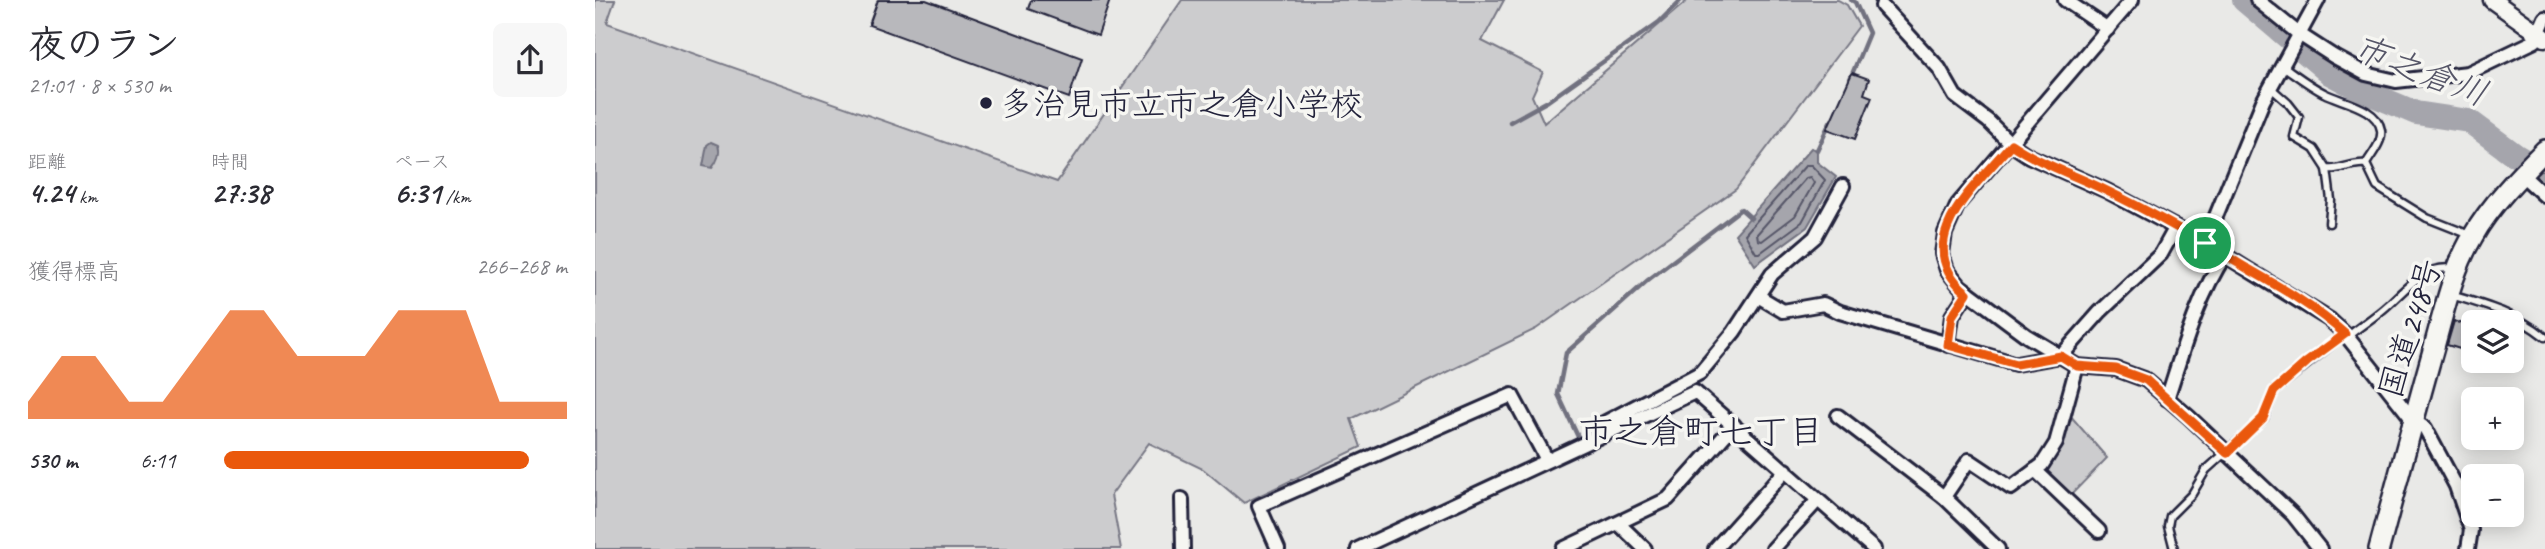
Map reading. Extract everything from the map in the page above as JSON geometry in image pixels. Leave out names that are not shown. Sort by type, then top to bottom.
[{"type":"highway","name":"国道248号","points":[[2379,549],[2449,294],[2473,236],[2521,174],[2545,151]]},
{"type":"main road","points":[[2492,0],[2542,36]]},
{"type":"street","points":[[2064,0],[2108,29]]},
{"type":"street","points":[[2132,0],[1958,204],[1945,233],[1942,254],[1944,262],[1967,293],[2027,336],[2077,366],[2116,369],[2146,380],[2293,515],[2320,549]]},
{"type":"street","points":[[2257,0],[2299,34],[2366,74],[2396,81],[2468,73],[2535,41],[2542,36],[2545,18]]},
{"type":"street","points":[[2205,243],[2271,88],[2318,0]]},
{"type":"street","points":[[1882,6],[1939,68],[1955,96],[1988,121],[2011,144],[2029,156],[2107,191],[2176,227],[2330,320],[2346,335],[2413,420],[2425,428],[2456,486],[2471,530],[2468,549]]},
{"type":"street","points":[[2521,174],[2545,196]]},
{"type":"street","points":[[1594,438],[1598,426],[1700,373],[1734,331],[1773,274],[1815,237],[1843,186]]},
{"type":"street","points":[[1758,296],[1783,311],[1823,304],[1840,312],[2016,364],[2061,356],[2100,312],[2161,254],[2176,227]]},
{"type":"street","points":[[2167,399],[2190,330],[2213,273],[2225,255]]},
{"type":"street","points":[[1948,345],[1952,316],[1967,293]]},
{"type":"street","points":[[1944,497],[1969,460],[2011,488],[2042,465],[2056,443],[2077,366]]},
{"type":"street","points":[[1358,549],[1695,392],[1871,548]]},
{"type":"street","points":[[1278,549],[1259,506],[1512,395],[1547,460]]},
{"type":"street","points":[[1839,416],[1944,497],[1998,549]]},
{"type":"street","points":[[1563,549],[1668,499],[1734,425]]},
{"type":"street","points":[[1715,549],[1786,470]]},
{"type":"street","points":[[2035,470],[2099,531]]},
{"type":"street","points":[[1182,499],[1183,549]]},
{"type":"street","points":[[1773,549],[1818,500]]},
{"type":"street","points":[[1619,524],[1645,549]]},
{"type":"lane","points":[[2284,63],[2323,93],[2361,108],[2375,118],[2381,131],[2379,144],[2366,164]]},
{"type":"lane","points":[[2271,88],[2299,117],[2294,136],[2314,149],[2327,169],[2331,200],[2329,223]]},
{"type":"lane","points":[[2327,169],[2366,164]]},
{"type":"lane","points":[[2366,164],[2377,187],[2427,218],[2473,236]]},
{"type":"lane","points":[[2174,549],[2168,526],[2170,516],[2193,494],[2206,470],[2263,418],[2274,391],[2307,362],[2387,306],[2411,283],[2430,271],[2448,268],[2459,270]]},
{"type":"lane","points":[[2449,294],[2500,309],[2530,324],[2545,337]]},
{"type":"shaded area","points":[[595,0],[615,0],[607,23],[1057,182],[1182,0],[1504,0],[1482,41],[1543,72],[1532,96],[1544,123],[1688,0],[1838,0],[1847,5],[1859,26],[1736,189],[1536,329],[1351,419],[1361,447],[1244,503],[1203,469],[1149,443],[1111,495],[1121,549],[595,549]]},
{"type":"shaded area","points":[[2069,414],[2107,458],[2070,496],[2042,472]]},
{"type":"water","points":[[711,142],[718,145],[719,151],[712,168],[703,166],[707,145]]},
{"type":"water","points":[[1811,148],[1817,150],[1817,162],[1836,177],[1807,227],[1755,265],[1735,234]]},
{"type":"building","points":[[878,0],[926,0],[1082,58],[1069,98],[869,25]]},
{"type":"building","points":[[1031,0],[1110,0],[1098,35],[1028,9]]},
{"type":"building","points":[[1852,73],[1869,79],[1864,94],[1872,97],[1855,139],[1827,129]]},
{"type":"building","points":[[2454,321],[2461,323],[2461,349],[2447,345]]},
{"type":"waterway","points":[[1510,122],[1548,101],[1659,22],[1681,0]]},
{"type":"waterway","points":[[1850,79],[1869,33],[1855,2],[1851,0]]},
{"type":"waterway","name":"市之倉川","points":[[2244,0],[2331,74],[2416,113],[2469,121],[2545,173]]},
{"type":"waterway","points":[[1817,150],[1830,122]]},
{"type":"waterway","points":[[1579,439],[1558,394],[1566,353],[1648,280],[1741,209],[1751,218]]},
{"type":"place","name":"多治見市立市之倉小学校","points":[[986,103]]},
{"type":"district","name":"市之倉町七丁目","points":[[1701,431]]},
{"type":"route","points":[[2011,144],[2029,156],[2107,191],[2205,243],[2330,320],[2345,334],[2274,391],[2263,418],[2227,453],[2146,380],[2116,369],[2077,366],[2061,356],[2016,364],[1948,345],[1952,316],[1967,293],[1947,270],[1942,254],[1945,233],[1958,204],[2011,144]]}]
